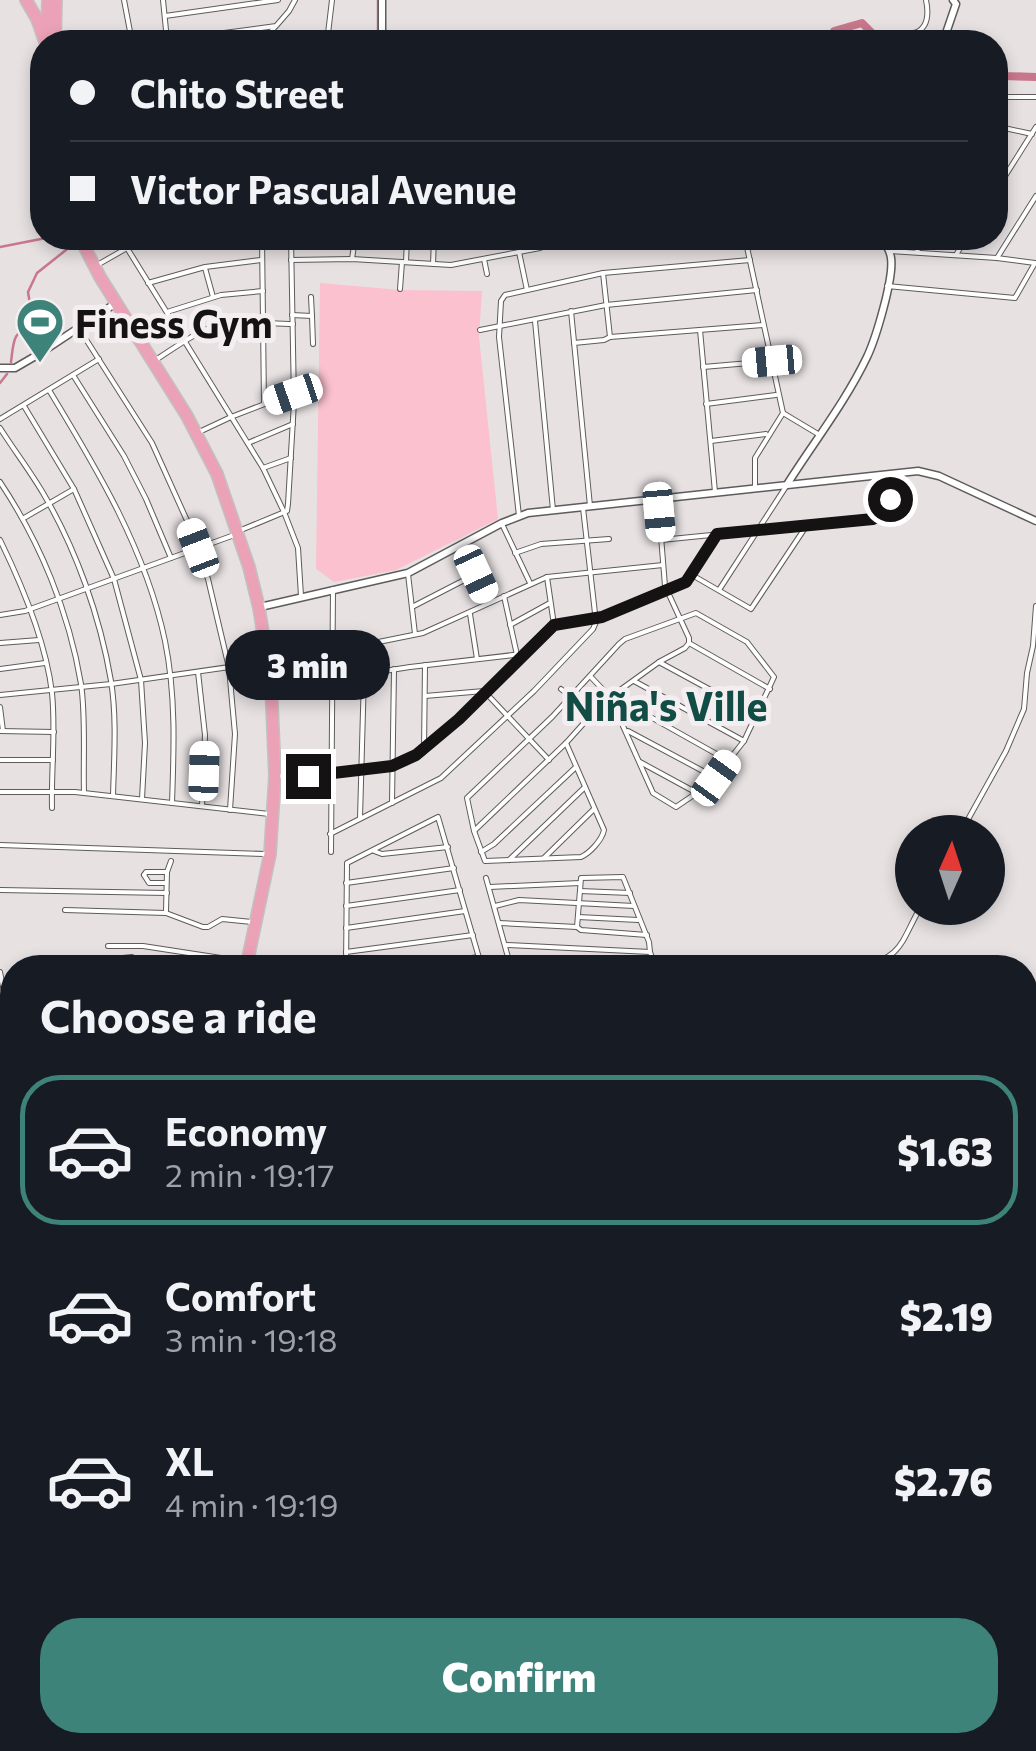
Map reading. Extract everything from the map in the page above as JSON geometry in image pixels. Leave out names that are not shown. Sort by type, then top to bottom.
[{"type":"highway","points":[[27,0],[50,4],[49,30]]},
{"type":"highway","points":[[27,0],[43,30]]},
{"type":"highway","points":[[79,250],[90,274],[154,360],[218,474],[259,608],[269,662],[276,776],[270,854],[249,955]]},
{"type":"highway","points":[[86,250],[221,490]]},
{"type":"street","points":[[124,0],[130,30]]},
{"type":"street","points":[[162,0],[167,30]]},
{"type":"street","points":[[165,16],[278,0]]},
{"type":"street","points":[[272,30],[295,0]]},
{"type":"street","points":[[329,30],[332,0]]},
{"type":"street","points":[[382,0],[382,30]]},
{"type":"street","points":[[918,30],[929,14],[926,0]]},
{"type":"street","points":[[947,30],[956,1]]},
{"type":"street","points":[[249,30],[276,26]]},
{"type":"street","points":[[1008,97],[1036,97]]},
{"type":"street","points":[[1008,172],[1036,127]]},
{"type":"street","points":[[1008,129],[1032,134]]},
{"type":"street","points":[[1008,241],[1036,196]]},
{"type":"street","points":[[94,266],[123,250]]},
{"type":"street","points":[[128,250],[264,468],[298,548],[302,596]]},
{"type":"street","points":[[262,250],[264,404]]},
{"type":"street","points":[[0,615],[30,609],[144,569],[284,512],[292,458],[291,250]]},
{"type":"street","points":[[352,259],[354,250]]},
{"type":"street","points":[[400,289],[406,250]]},
{"type":"street","points":[[433,264],[434,250]]},
{"type":"street","points":[[291,260],[458,264],[526,250]]},
{"type":"street","points":[[748,250],[783,413],[819,434]]},
{"type":"street","points":[[956,255],[959,250]]},
{"type":"street","points":[[997,258],[1002,250]]},
{"type":"street","points":[[518,252],[528,290]]},
{"type":"street","points":[[719,590],[867,357],[892,264],[890,252],[1035,263],[1014,298],[887,286]]},
{"type":"street","points":[[484,258],[487,274]]},
{"type":"street","points":[[148,283],[205,267],[262,260]]},
{"type":"street","points":[[519,516],[499,337],[502,298],[602,273],[750,260]]},
{"type":"street","points":[[205,267],[213,297]]},
{"type":"street","points":[[602,273],[610,337]]},
{"type":"street","points":[[480,330],[606,305],[757,290]]},
{"type":"street","points":[[166,312],[236,292],[263,291]]},
{"type":"street","points":[[311,297],[313,344]]},
{"type":"street","points":[[0,368],[15,368],[115,304]]},
{"type":"street","points":[[330,834],[441,778],[573,652],[595,626],[571,311]]},
{"type":"street","points":[[292,315],[312,316]]},
{"type":"street","points":[[535,318],[553,510]]},
{"type":"street","points":[[154,360],[185,340],[221,325],[293,324]]},
{"type":"street","points":[[574,343],[764,326]]},
{"type":"street","points":[[79,329],[152,444],[198,548],[229,668],[236,740],[230,810]]},
{"type":"street","points":[[700,330],[715,492]]},
{"type":"street","points":[[0,419],[99,359]]},
{"type":"street","points":[[703,367],[772,361]]},
{"type":"street","points":[[73,376],[124,456],[171,558]]},
{"type":"street","points":[[49,390],[99,472],[144,569],[165,641],[170,676],[175,735],[172,803]]},
{"type":"street","points":[[196,432],[293,394]]},
{"type":"street","points":[[706,404],[778,395]]},
{"type":"street","points":[[24,406],[74,488],[114,579],[141,680],[145,742],[142,800]]},
{"type":"street","points":[[756,488],[755,458],[783,413]]},
{"type":"street","points":[[248,443],[292,424]]},
{"type":"street","points":[[0,428],[68,542],[98,624],[112,684],[113,796]]},
{"type":"street","points":[[711,441],[768,434]]},
{"type":"street","points":[[264,468],[292,458]]},
{"type":"street","points":[[661,540],[873,519],[879,516],[903,472]]},
{"type":"street","points":[[259,608],[408,573],[519,516],[587,506],[927,472],[1036,521]]},
{"type":"street","points":[[0,482],[24,518],[59,599],[70,637],[82,687],[84,793]]},
{"type":"street","points":[[24,518],[74,488]]},
{"type":"street","points":[[474,831],[610,696],[689,643],[666,590],[658,499]]},
{"type":"street","points":[[502,523],[530,583]]},
{"type":"street","points":[[692,575],[752,608],[807,526]]},
{"type":"street","points":[[276,776],[392,766],[424,750],[554,625],[595,619],[686,582],[717,534]]},
{"type":"street","points":[[515,553],[541,544],[608,539]]},
{"type":"street","points":[[0,540],[30,609],[52,690],[52,808]]},
{"type":"street","points":[[461,544],[490,602]]},
{"type":"street","points":[[334,651],[432,629],[547,576],[663,565]]},
{"type":"street","points":[[408,573],[415,634]]},
{"type":"street","points":[[412,607],[476,574]]},
{"type":"street","points":[[547,576],[554,625]]},
{"type":"street","points":[[330,852],[334,589]]},
{"type":"street","points":[[504,596],[517,655]]},
{"type":"street","points":[[510,625],[552,602]]},
{"type":"street","points":[[970,815],[1024,710],[1036,606]]},
{"type":"street","points":[[470,613],[477,658]]},
{"type":"street","points":[[566,743],[604,830],[603,836],[586,856],[485,861],[467,798],[625,639],[696,613],[747,642],[774,676],[744,742],[716,778],[676,806],[653,794],[610,696],[590,676]]},
{"type":"street","points":[[0,643],[39,640]]},
{"type":"street","points":[[689,643],[770,689]]},
{"type":"street","points":[[333,679],[525,654]]},
{"type":"street","points":[[0,695],[269,662]]},
{"type":"street","points":[[658,662],[758,715]]},
{"type":"street","points":[[0,669],[45,663]]},
{"type":"street","points":[[424,750],[425,666]]},
{"type":"street","points":[[392,803],[394,670]]},
{"type":"street","points":[[198,672],[205,735],[202,806]]},
{"type":"street","points":[[360,818],[364,675]]},
{"type":"street","points":[[633,680],[744,742]]},
{"type":"street","points":[[561,688],[570,697]]},
{"type":"street","points":[[425,696],[486,693],[549,760]]},
{"type":"street","points":[[617,710],[631,706],[729,760]]},
{"type":"street","points":[[0,707],[2,731],[54,732]]},
{"type":"street","points":[[626,731],[716,778]]},
{"type":"street","points":[[0,760],[53,760]]},
{"type":"street","points":[[638,760],[697,794]]},
{"type":"street","points":[[480,852],[494,844],[576,767]]},
{"type":"street","points":[[509,860],[585,787]]},
{"type":"street","points":[[0,792],[84,793],[274,814]]},
{"type":"street","points":[[543,860],[594,809]]},
{"type":"street","points":[[473,934],[346,952],[347,863],[438,817],[448,847],[473,934],[478,955]]},
{"type":"street","points":[[0,845],[270,854]]},
{"type":"street","points":[[372,850],[382,854],[448,847]]},
{"type":"street","points":[[166,913],[167,872],[171,862]]},
{"type":"street","points":[[346,882],[454,868]]},
{"type":"street","points":[[167,872],[146,872],[144,876],[149,883],[167,884]]},
{"type":"street","points":[[578,927],[580,883],[584,877],[621,876],[636,906],[651,955]]},
{"type":"street","points":[[486,878],[507,955]]},
{"type":"street","points":[[489,888],[580,883]]},
{"type":"street","points":[[0,890],[167,893]]},
{"type":"street","points":[[346,906],[460,890]]},
{"type":"street","points":[[580,891],[630,893]]},
{"type":"street","points":[[494,906],[519,900],[636,906]]},
{"type":"street","points":[[65,910],[166,913],[203,927],[222,919],[257,922]]},
{"type":"street","points":[[346,928],[466,911]]},
{"type":"street","points":[[578,916],[641,921]]},
{"type":"street","points":[[499,922],[647,935]]},
{"type":"street","points":[[891,955],[911,925]]},
{"type":"street","points":[[506,945],[650,952]]},
{"type":"street","points":[[108,946],[143,946],[192,955]]},
{"type":"shaded area","points":[[320,283],[482,291],[479,337],[498,519],[396,570],[334,582],[316,569]]},
{"type":"waterway","points":[[378,0],[378,30]]},
{"type":"waterway","points":[[838,30],[862,23],[869,30]]},
{"type":"waterway","points":[[1008,76],[1036,77]]},
{"type":"waterway","points":[[0,247],[30,241]]},
{"type":"waterway","points":[[11,362],[15,338],[33,322],[28,292],[37,273],[66,250]]},
{"type":"waterway","points":[[0,383],[7,374]]},
{"type":"place","name":"Finess Gym","points":[[40,364]]},
{"type":"district","name":"Niña's Ville","points":[[666,704]]},
{"type":"route","points":[[308,776],[392,766],[416,755],[459,719],[554,625],[602,617],[686,582],[717,534],[873,519],[890,499]]}]
